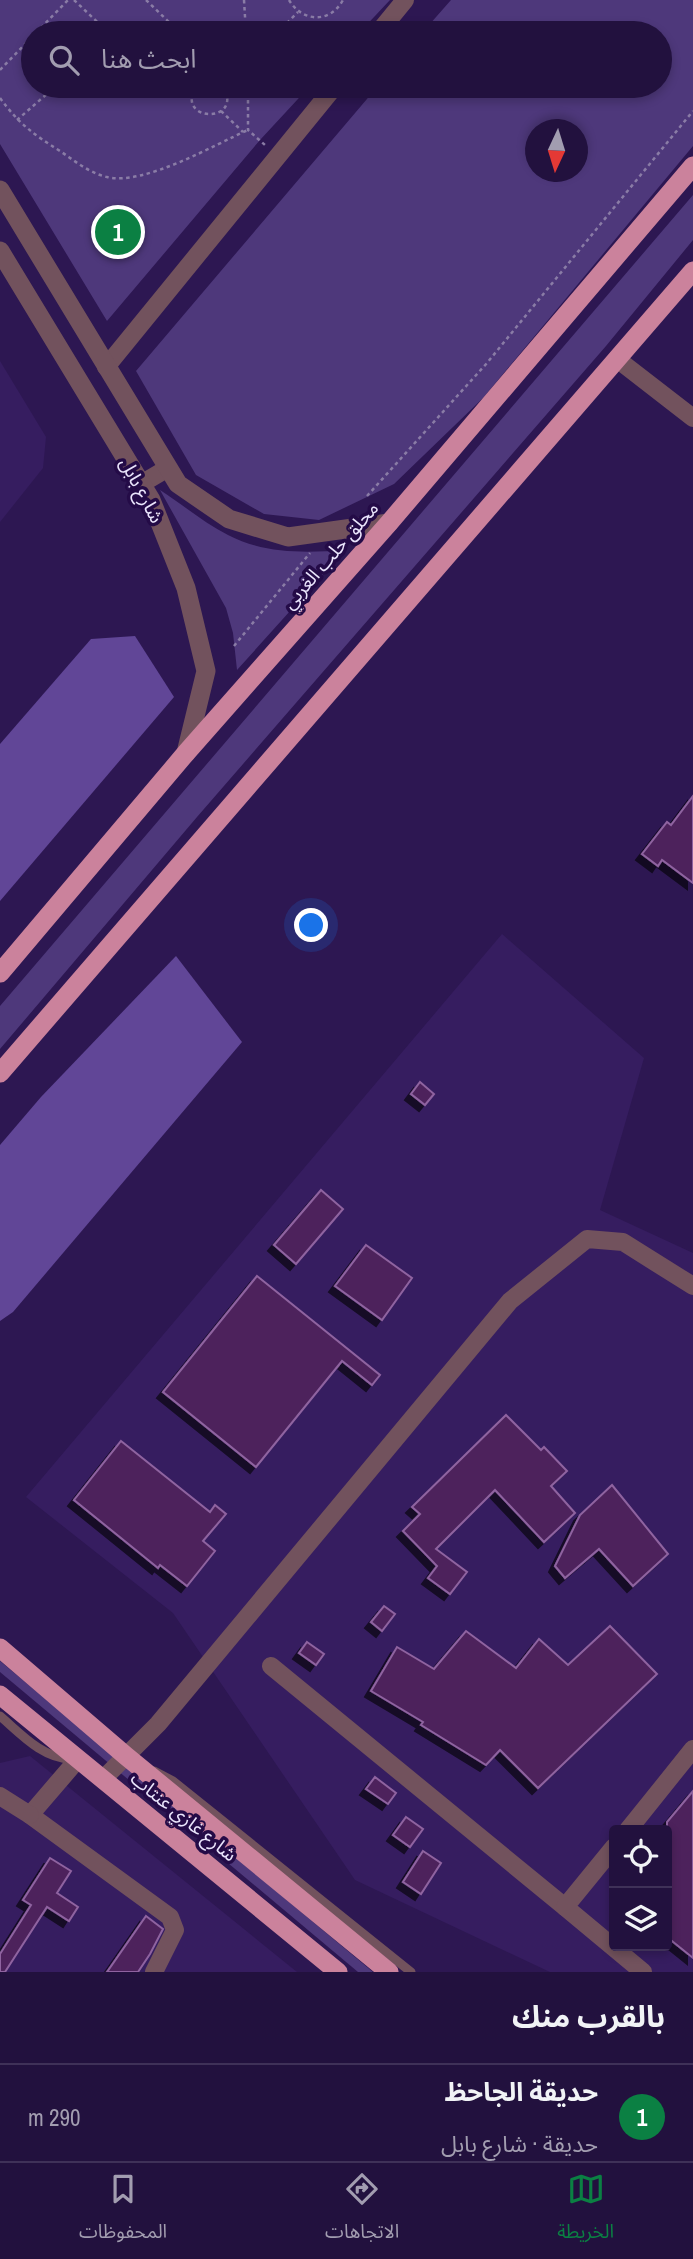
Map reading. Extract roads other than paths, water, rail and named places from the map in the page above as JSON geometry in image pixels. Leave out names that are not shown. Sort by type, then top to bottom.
[{"type":"highway","name":"محلق حلب الغربي","points":[[0,973],[186,753],[389,523],[693,166]]},
{"type":"highway","points":[[0,1073],[693,271]]},
{"type":"highway","points":[[0,1648],[134,1763],[389,1972]]},
{"type":"highway","name":"شارع غازي عنتاب","points":[[0,1695],[338,1972]]},
{"type":"street","points":[[388,21],[405,0]]},
{"type":"street","points":[[106,367],[325,98]]},
{"type":"street","points":[[0,190],[178,484],[229,519],[288,537],[389,523]]},
{"type":"street","name":"شارع بابل","points":[[0,251],[150,500],[186,588],[206,671],[186,753]]},
{"type":"street","points":[[617,359],[693,418]]},
{"type":"street","points":[[141,484],[168,468]]},
{"type":"street","points":[[103,1779],[134,1763],[158,1724],[510,1301],[587,1239],[623,1242],[693,1286]]},
{"type":"street","points":[[271,1666],[643,1972]]},
{"type":"street","points":[[632,1825],[693,1749]]},
{"type":"street","points":[[30,1815],[78,1759]]},
{"type":"street","points":[[0,1796],[170,1917],[175,1930],[154,1972]]},
{"type":"street","points":[[565,1907],[609,1853]]},
{"type":"lane","points":[[0,1716],[43,1751],[58,1758],[78,1759]]},
{"type":"lane","points":[[134,1763],[157,1771],[173,1781],[411,1972]]},
{"type":"place","name":"حديقة الجاحظ","points":[[118,232]]}]
